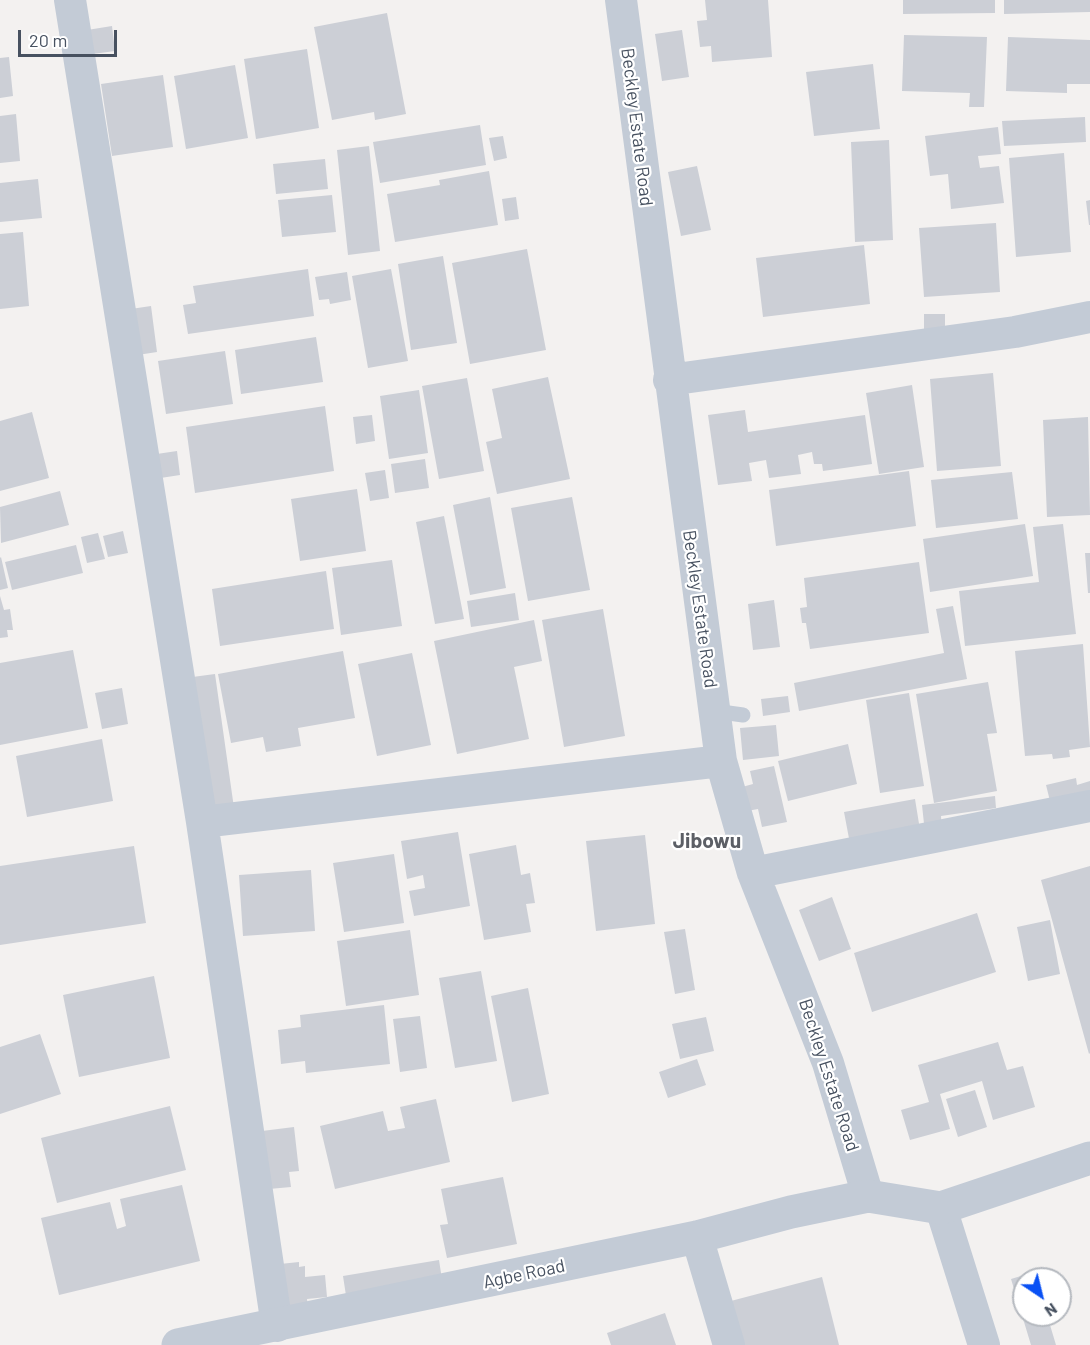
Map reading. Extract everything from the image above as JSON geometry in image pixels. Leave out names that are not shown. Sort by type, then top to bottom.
[{"type":"street","points":[[70,0],[201,822],[277,1326]]},
{"type":"street","name":"Beckley Estate Road","points":[[621,0],[669,380],[728,713],[721,761],[753,873],[828,1063],[868,1196]]},
{"type":"street","points":[[669,380],[1015,332],[1090,318]]},
{"type":"street","points":[[201,822],[721,761]]},
{"type":"street","points":[[753,873],[1090,806]]},
{"type":"street","points":[[868,1196],[940,1208],[1090,1158]]},
{"type":"street","name":"Agbe Road","points":[[181,1345],[697,1238],[791,1212],[868,1196]]},
{"type":"street","points":[[940,1208],[984,1345]]},
{"type":"street","points":[[697,1238],[729,1345]]},
{"type":"building","points":[[705,0],[768,0],[772,57],[712,62],[711,46],[700,47],[697,21],[707,20]]},
{"type":"building","points":[[903,0],[995,0],[995,13],[903,14]]},
{"type":"building","points":[[1004,0],[1090,0],[1090,12],[1004,14]]},
{"type":"building","points":[[387,13],[406,114],[375,120],[374,112],[332,120],[314,27]]},
{"type":"building","points":[[112,26],[115,51],[85,55],[81,31]]},
{"type":"building","points":[[682,30],[689,77],[662,81],[655,34]]},
{"type":"building","points":[[904,35],[987,37],[984,107],[969,107],[970,93],[902,91]]},
{"type":"building","points":[[1008,37],[1090,40],[1090,84],[1067,84],[1067,93],[1006,91]]},
{"type":"building","points":[[307,49],[319,128],[256,139],[244,59]]},
{"type":"building","points":[[9,57],[13,96],[0,98],[0,58]]},
{"type":"building","points":[[873,64],[880,129],[814,136],[806,72]]},
{"type":"building","points":[[235,65],[248,138],[186,149],[174,76]]},
{"type":"building","points":[[163,75],[173,147],[112,156],[101,84]]},
{"type":"building","points":[[16,114],[20,161],[0,163],[0,116]]},
{"type":"building","points":[[1085,117],[1086,142],[1004,146],[1002,121]]},
{"type":"building","points":[[480,125],[486,165],[380,183],[373,142]]},
{"type":"building","points":[[998,127],[1001,154],[978,156],[980,168],[999,166],[1004,203],[951,209],[948,174],[930,176],[925,136]]},
{"type":"building","points":[[503,136],[507,158],[494,161],[489,138]]},
{"type":"building","points":[[889,140],[893,240],[855,242],[851,142]]},
{"type":"building","points":[[369,146],[380,251],[348,255],[337,150]]},
{"type":"building","points":[[1064,153],[1071,252],[1016,257],[1009,158]]},
{"type":"building","points":[[325,159],[328,189],[276,194],[273,164]]},
{"type":"building","points":[[697,166],[711,230],[681,236],[668,172]]},
{"type":"building","points":[[489,171],[498,225],[395,242],[387,194],[440,185],[439,180]]},
{"type":"building","points":[[38,179],[42,218],[0,222],[0,183]]},
{"type":"building","points":[[332,195],[336,232],[282,237],[278,200]]},
{"type":"building","points":[[516,197],[519,219],[505,221],[502,199]]},
{"type":"building","points":[[1090,200],[1090,225],[1089,225],[1086,201]]},
{"type":"building","points":[[996,223],[1000,292],[924,297],[919,228]]},
{"type":"building","points":[[23,232],[29,306],[0,309],[0,234]]},
{"type":"building","points":[[864,245],[870,304],[763,317],[756,258]]},
{"type":"building","points":[[527,249],[546,350],[470,364],[452,263]]},
{"type":"building","points":[[443,256],[457,343],[411,350],[398,264]]},
{"type":"building","points":[[308,269],[314,316],[188,334],[183,305],[196,303],[193,286]]},
{"type":"building","points":[[391,269],[408,361],[368,368],[352,276]]},
{"type":"building","points":[[347,272],[351,300],[330,304],[329,299],[319,300],[315,277]]},
{"type":"building","points":[[151,306],[157,352],[131,356],[124,310]]},
{"type":"building","points":[[924,314],[945,314],[945,337],[924,337]]},
{"type":"building","points":[[316,337],[323,382],[241,394],[235,350]]},
{"type":"building","points":[[225,351],[233,404],[166,414],[158,361]]},
{"type":"building","points":[[993,373],[1001,466],[937,471],[930,379]]},
{"type":"building","points":[[548,377],[570,479],[497,494],[486,442],[502,438],[492,389]]},
{"type":"building","points":[[467,378],[484,471],[439,479],[422,386]]},
{"type":"building","points":[[912,385],[924,467],[879,474],[866,393]]},
{"type":"building","points":[[419,390],[428,453],[389,459],[380,396]]},
{"type":"building","points":[[325,406],[334,471],[195,493],[186,427]]},
{"type":"building","points":[[745,410],[748,432],[865,415],[872,464],[823,471],[822,464],[814,464],[812,452],[798,455],[801,474],[769,478],[766,460],[749,463],[752,481],[718,485],[708,415]]},
{"type":"building","points":[[32,412],[49,478],[0,491],[0,421]]},
{"type":"building","points":[[372,415],[375,441],[356,444],[353,417]]},
{"type":"building","points":[[1088,417],[1090,515],[1047,517],[1043,420]]},
{"type":"building","points":[[177,451],[180,475],[154,479],[150,455]]},
{"type":"building","points":[[425,459],[429,488],[395,493],[391,464]]},
{"type":"building","points":[[385,470],[389,498],[370,501],[365,473]]},
{"type":"building","points":[[909,471],[916,526],[776,546],[769,490]]},
{"type":"building","points":[[1012,472],[1018,519],[936,528],[931,480]]},
{"type":"building","points":[[357,489],[366,551],[300,561],[291,499]]},
{"type":"building","points":[[60,491],[69,525],[1,543],[0,507]]},
{"type":"building","points":[[490,497],[506,588],[470,595],[453,505]]},
{"type":"building","points":[[572,497],[590,590],[528,601],[511,508]]},
{"type":"building","points":[[444,516],[464,619],[435,624],[416,522]]},
{"type":"building","points":[[1025,524],[1033,576],[930,592],[923,539]]},
{"type":"building","points":[[1063,524],[1076,634],[965,646],[959,591],[1039,582],[1033,527]]},
{"type":"building","points":[[123,531],[128,553],[108,557],[103,536]]},
{"type":"building","points":[[98,533],[105,559],[87,563],[81,537]]},
{"type":"building","points":[[76,545],[83,573],[12,590],[5,562]]},
{"type":"building","points":[[1085,553],[1090,553],[1090,593],[1088,593]]},
{"type":"building","points":[[0,558],[8,588],[0,590]]},
{"type":"building","points":[[392,560],[402,626],[341,635],[332,568]]},
{"type":"building","points":[[919,562],[929,633],[810,649],[806,623],[802,623],[800,608],[807,607],[804,578]]},
{"type":"building","points":[[326,571],[334,629],[220,646],[212,589]]},
{"type":"building","points":[[515,593],[519,620],[471,627],[467,601]]},
{"type":"building","points":[[0,596],[4,610],[10,609],[13,630],[7,630],[8,637],[0,638]]},
{"type":"building","points":[[774,600],[780,647],[753,650],[748,604]]},
{"type":"building","points":[[953,606],[967,679],[799,711],[794,683],[944,653],[936,609]]},
{"type":"building","points":[[603,609],[625,736],[564,747],[542,620]]},
{"type":"building","points":[[534,620],[542,661],[514,667],[529,739],[457,754],[434,641]]},
{"type":"building","points":[[1083,644],[1090,747],[1069,750],[1070,757],[1053,759],[1052,754],[1025,756],[1015,651]]},
{"type":"building","points":[[73,650],[88,728],[0,745],[0,663]]},
{"type":"building","points":[[343,651],[355,718],[298,728],[301,746],[266,752],[263,737],[231,743],[218,674]]},
{"type":"building","points":[[412,653],[431,745],[377,756],[358,664]]},
{"type":"building","points":[[215,674],[234,808],[204,812],[185,678]]},
{"type":"building","points":[[988,682],[997,733],[987,734],[997,791],[934,803],[916,694]]},
{"type":"building","points":[[122,688],[128,724],[102,729],[95,693]]},
{"type":"building","points":[[909,693],[924,786],[880,793],[866,700]]},
{"type":"building","points":[[788,696],[790,712],[763,716],[761,699]]},
{"type":"building","points":[[776,725],[779,756],[743,760],[740,728]]},
{"type":"building","points":[[102,739],[113,801],[27,817],[16,756]]},
{"type":"building","points":[[848,744],[857,784],[788,801],[778,761]]},
{"type":"building","points":[[774,766],[787,822],[762,827],[758,809],[747,811],[742,787],[753,784],[750,771]]},
{"type":"building","points":[[1076,778],[1077,785],[1090,781],[1090,800],[1052,809],[1046,785]]},
{"type":"building","points":[[995,796],[996,808],[941,816],[942,830],[925,833],[922,805]]},
{"type":"building","points":[[915,799],[921,836],[851,849],[844,812]]},
{"type":"building","points":[[458,832],[470,906],[414,916],[409,891],[425,888],[423,875],[407,879],[401,841]]},
{"type":"building","points":[[645,835],[655,924],[596,931],[586,841]]},
{"type":"building","points":[[516,845],[521,875],[530,873],[535,903],[526,904],[531,932],[484,940],[469,854]]},
{"type":"building","points":[[134,846],[146,923],[0,945],[0,866]]},
{"type":"building","points":[[394,854],[404,923],[344,932],[333,863]]},
{"type":"building","points":[[1090,866],[1090,1053],[1089,1054],[1041,880]]},
{"type":"building","points":[[311,870],[315,931],[243,936],[239,875]]},
{"type":"building","points":[[832,897],[851,949],[819,961],[799,910]]},
{"type":"building","points":[[977,913],[996,972],[872,1012],[854,953]]},
{"type":"building","points":[[1050,920],[1060,974],[1028,981],[1017,927]]},
{"type":"building","points":[[685,929],[695,990],[675,994],[664,932]]},
{"type":"building","points":[[410,930],[419,995],[346,1006],[337,941]]},
{"type":"building","points":[[481,971],[497,1061],[455,1068],[439,978]]},
{"type":"building","points":[[154,976],[170,1058],[79,1077],[63,995]]},
{"type":"building","points":[[528,988],[549,1094],[512,1102],[491,996]]},
{"type":"building","points":[[384,1005],[390,1064],[306,1073],[305,1061],[281,1064],[278,1030],[301,1027],[300,1015]]},
{"type":"building","points":[[420,1016],[427,1068],[400,1072],[393,1019]]},
{"type":"building","points":[[706,1017],[714,1051],[680,1059],[672,1024]]},
{"type":"building","points":[[40,1034],[61,1094],[0,1114],[0,1047]]},
{"type":"building","points":[[998,1042],[1007,1070],[1023,1066],[1035,1107],[993,1120],[982,1081],[940,1094],[950,1129],[910,1140],[901,1110],[929,1102],[918,1065]]},
{"type":"building","points":[[697,1059],[706,1085],[668,1098],[659,1072]]},
{"type":"building","points":[[975,1090],[987,1127],[958,1137],[946,1099]]},
{"type":"building","points":[[436,1099],[450,1162],[335,1189],[320,1126],[383,1111],[388,1131],[405,1128],[400,1107]]},
{"type":"building","points":[[170,1106],[186,1170],[57,1203],[41,1138]]},
{"type":"building","points":[[294,1127],[299,1171],[289,1172],[291,1187],[269,1189],[262,1131]]},
{"type":"building","points":[[503,1177],[517,1244],[447,1258],[440,1225],[448,1224],[441,1189]]},
{"type":"building","points":[[182,1185],[200,1261],[59,1295],[41,1218],[110,1202],[117,1229],[126,1226],[120,1199]]},
{"type":"building","points":[[439,1260],[443,1286],[347,1302],[343,1276]]},
{"type":"building","points":[[299,1262],[299,1267],[305,1266],[305,1277],[325,1275],[327,1297],[307,1299],[308,1311],[284,1313],[280,1264]]},
{"type":"building","points":[[822,1277],[839,1345],[739,1345],[727,1302]]},
{"type":"building","points":[[665,1313],[676,1345],[611,1345],[607,1333]]},
{"type":"building","points":[[1026,1327],[1051,1327],[1056,1345],[1031,1345]]},
{"type":"district","name":"Jibowu","points":[[707,841]]}]
